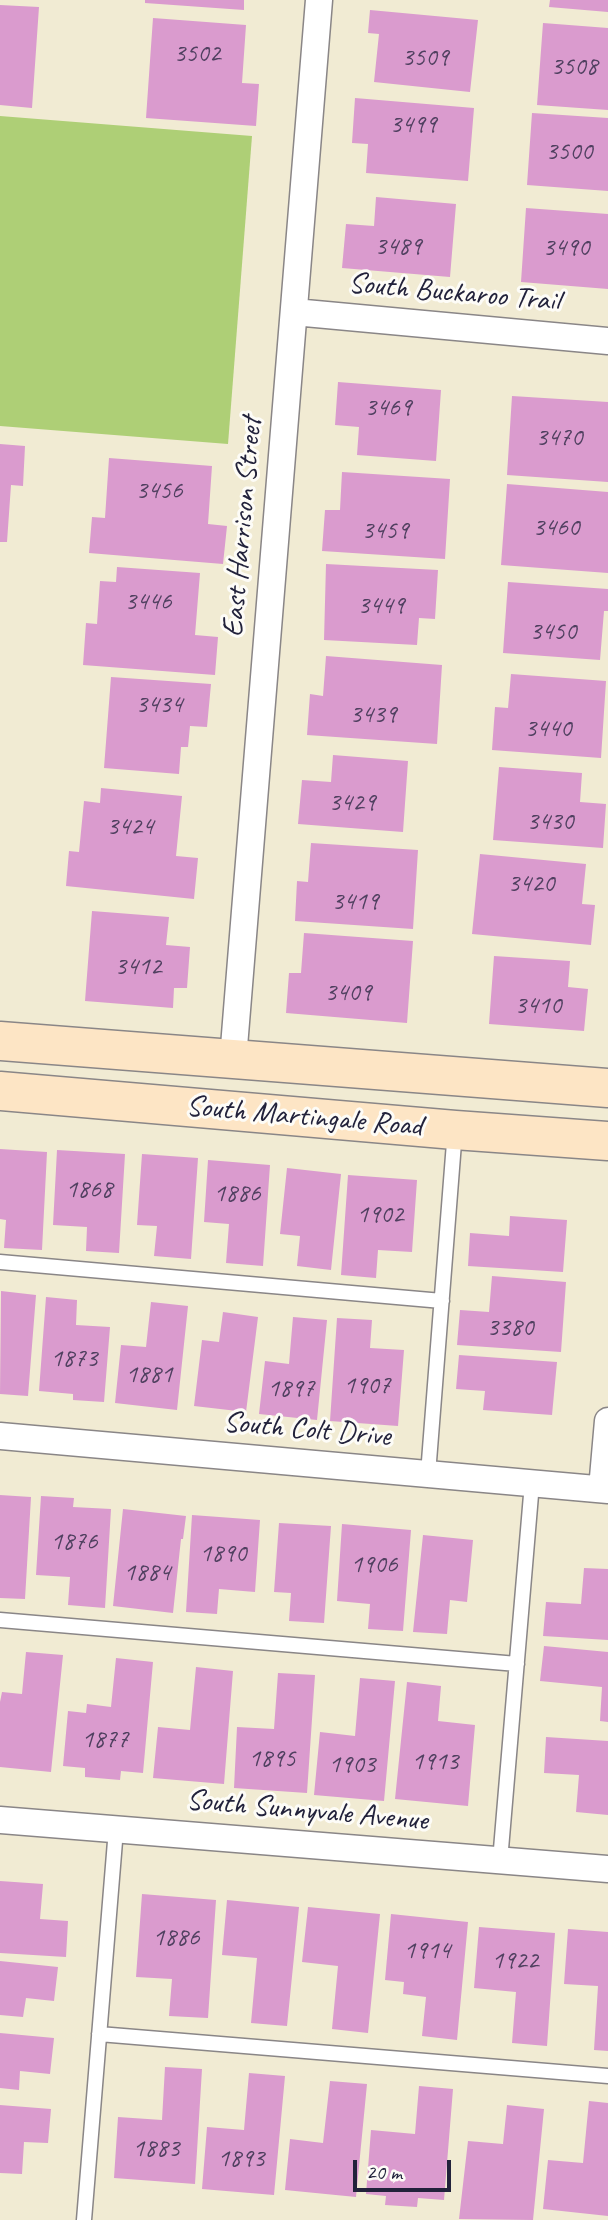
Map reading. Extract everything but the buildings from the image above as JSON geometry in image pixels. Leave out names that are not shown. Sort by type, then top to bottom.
[{"type":"street","name":"East Harrison Street","points":[[233,1059],[319,0]]},
{"type":"street","name":"South Buckaroo Trail","points":[[294,312],[608,341]]},
{"type":"street","name":"South Martingale Road","points":[[0,1041],[608,1088]]},
{"type":"street","name":"South Martingale Road","points":[[0,1091],[608,1141]]},
{"type":"street","points":[[605,1490],[608,1421]]},
{"type":"street","name":"South Colt Drive","points":[[0,1436],[605,1490]]},
{"type":"street","name":"South Sunnyvale Avenue","points":[[0,1820],[608,1869]]},
{"type":"lane","points":[[428,1474],[455,1130]]},
{"type":"lane","points":[[0,1262],[442,1301]]},
{"type":"lane","points":[[500,1861],[532,1483]]},
{"type":"lane","points":[[0,1620],[517,1664]]},
{"type":"lane","points":[[84,2220],[116,1829]]},
{"type":"lane","points":[[99,2034],[608,2076]]},
{"type":"green space","points":[[0,116],[252,136],[228,444],[0,426]]}]
